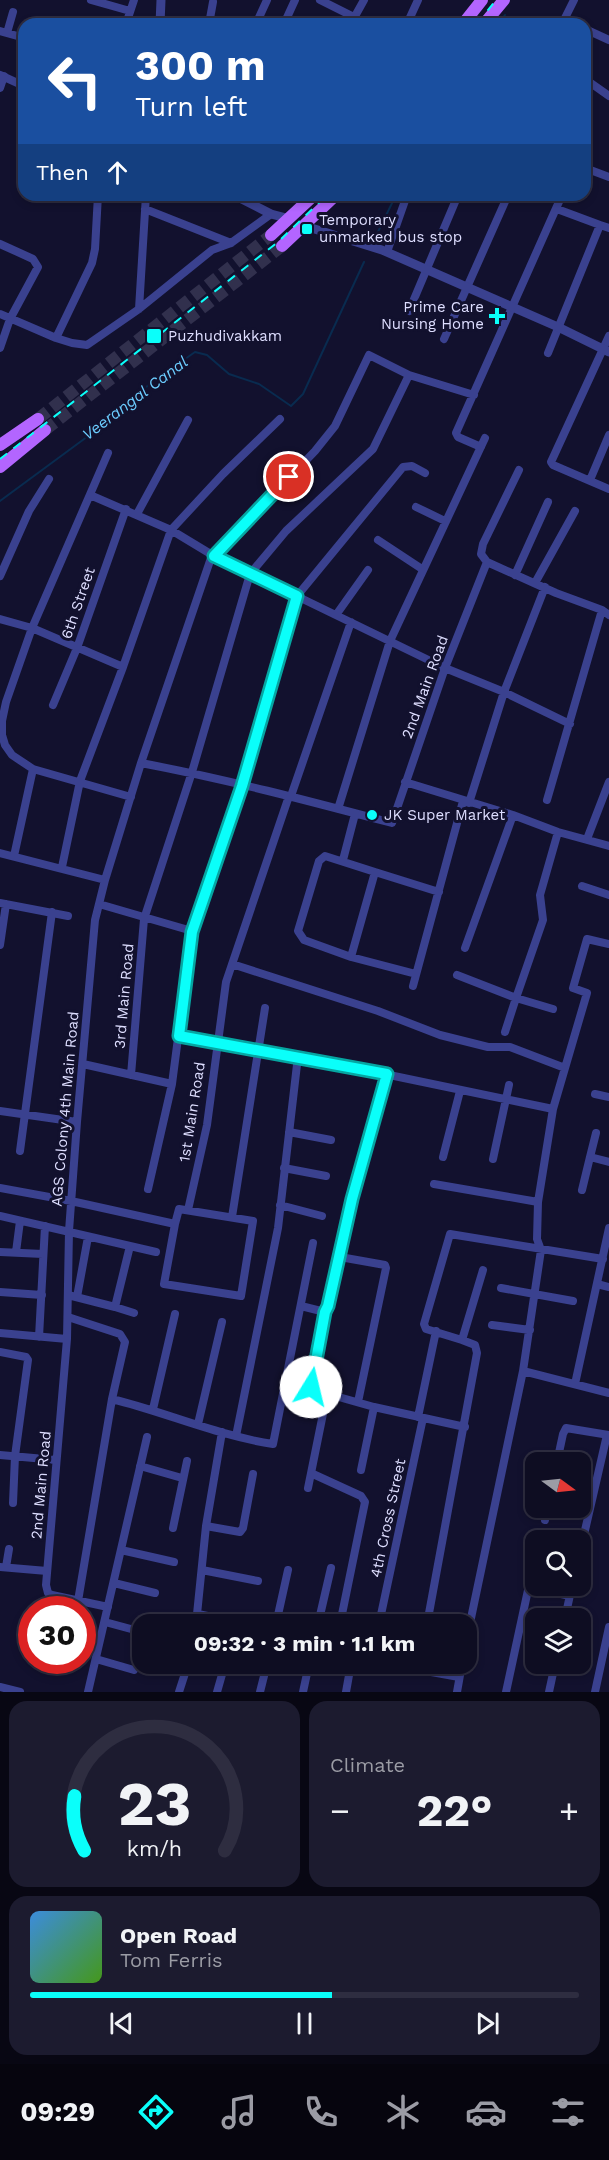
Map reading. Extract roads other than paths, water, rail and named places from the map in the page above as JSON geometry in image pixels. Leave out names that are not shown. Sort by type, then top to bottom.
[{"type":"main road","points":[[468,18],[482,0]]},
{"type":"main road","points":[[489,18],[504,0]]},
{"type":"main road","points":[[271,235],[308,201]]},
{"type":"main road","points":[[282,246],[330,201]]},
{"type":"main road","points":[[0,467],[15,454],[41,424],[2,443],[15,454]]},
{"type":"street","points":[[91,0],[130,11]]},
{"type":"street","points":[[128,18],[134,0]]},
{"type":"street","points":[[160,18],[161,0]]},
{"type":"street","points":[[259,18],[267,0]]},
{"type":"street","points":[[287,18],[295,0]]},
{"type":"street","points":[[320,0],[354,18],[364,0]]},
{"type":"street","points":[[410,18],[418,0]]},
{"type":"street","points":[[566,18],[574,0]]},
{"type":"street","points":[[210,18],[213,2]]},
{"type":"street","points":[[13,12],[3,32],[18,36]]},
{"type":"street","points":[[591,31],[609,40]]},
{"type":"street","points":[[0,88],[2,76],[18,81]]},
{"type":"street","points":[[591,84],[609,96]]},
{"type":"street","points":[[591,170],[609,177]]},
{"type":"street","points":[[56,338],[92,263],[98,201]]},
{"type":"street","points":[[139,309],[146,201]]},
{"type":"street","points":[[246,201],[271,214],[290,219]]},
{"type":"street","points":[[384,251],[405,201]]},
{"type":"street","points":[[409,311],[455,201]]},
{"type":"street","points":[[444,339],[505,201]]},
{"type":"street","points":[[481,447],[458,437],[456,433],[560,201]]},
{"type":"street","points":[[145,209],[231,243]]},
{"type":"street","points":[[557,209],[609,228]]},
{"type":"street","points":[[0,314],[56,338],[87,345],[139,309],[212,250],[231,243],[271,214]]},
{"type":"street","points":[[305,225],[384,251],[514,307],[606,351]]},
{"type":"street","points":[[548,353],[600,225]]},
{"type":"street","points":[[0,244],[33,258],[38,267],[10,318],[0,348]]},
{"type":"street","points":[[609,336],[606,351],[551,462],[553,465],[609,489]]},
{"type":"street","points":[[213,555],[315,451],[335,426],[369,354],[409,375],[474,395]]},
{"type":"street","points":[[250,574],[286,531],[373,449],[409,375]]},
{"type":"street","points":[[62,867],[80,781],[171,530],[223,474],[280,419]]},
{"type":"street","points":[[137,514],[188,420]]},
{"type":"street","points":[[590,480],[609,435]]},
{"type":"street","points":[[338,809],[390,641],[485,438]]},
{"type":"street","points":[[108,453],[32,628],[6,702],[2,720],[2,735],[12,755],[33,769],[131,796]]},
{"type":"street","points":[[148,1189],[172,1084],[192,932],[242,786],[297,596],[403,467],[412,466],[424,473]]},
{"type":"street","points":[[519,470],[483,544],[481,554],[487,562],[605,613],[548,800]]},
{"type":"street","points":[[0,576],[29,511],[49,479]]},
{"type":"street","points":[[90,495],[171,530],[250,574],[445,668],[504,692],[570,724]]},
{"type":"street","points":[[515,575],[548,502]]},
{"type":"street","points":[[416,507],[445,521]]},
{"type":"street","name":"6th Street","points":[[53,705],[77,648],[126,509]]},
{"type":"street","points":[[535,583],[575,511]]},
{"type":"street","points":[[378,540],[422,569]]},
{"type":"street","name":"AGS Colony 4th Main Road","points":[[68,1317],[71,1201],[95,920],[141,763],[213,555]]},
{"type":"street","name":"2nd Main Road","points":[[356,814],[392,824],[445,668],[487,562]]},
{"type":"street","points":[[336,615],[368,570]]},
{"type":"street","name":"3rd Main Road","points":[[131,1075],[144,919],[192,772],[250,574]]},
{"type":"street","points":[[413,986],[466,802],[504,692],[545,587]]},
{"type":"street","points":[[0,619],[32,628],[123,667]]},
{"type":"street","name":"1st Main Road","points":[[188,1210],[207,1125],[226,982],[351,622]]},
{"type":"street","points":[[141,763],[192,772],[356,814],[343,860]]},
{"type":"street","points":[[14,856],[33,769]]},
{"type":"street","points":[[405,782],[513,815],[558,832],[609,846]]},
{"type":"street","points":[[587,839],[607,794],[609,782]]},
{"type":"street","points":[[465,948],[513,815]]},
{"type":"street","points":[[505,1032],[543,920],[540,895],[558,832]]},
{"type":"street","points":[[0,853],[62,867],[105,880]]},
{"type":"street","points":[[416,974],[351,957],[304,940],[298,931],[319,861],[325,856],[439,892]]},
{"type":"street","points":[[351,957],[375,872]]},
{"type":"street","points":[[582,886],[609,895]]},
{"type":"street","points":[[0,945],[3,904],[68,916]]},
{"type":"street","points":[[99,904],[192,932]]},
{"type":"street","points":[[20,1151],[52,912]]},
{"type":"street","points":[[472,1614],[524,1371],[541,1250],[537,1239],[538,1202],[553,1109],[587,993],[573,988],[587,939],[609,944]]},
{"type":"street","points":[[232,964],[378,1011],[440,1035],[488,1047],[510,1047],[565,1068]]},
{"type":"street","points":[[457,975],[516,998],[553,1009]]},
{"type":"street","points":[[232,1214],[265,1008]]},
{"type":"street","points":[[179,1036],[298,1056],[553,1109]]},
{"type":"street","points":[[236,1436],[280,1205],[298,1056]]},
{"type":"street","points":[[83,1064],[172,1084]]},
{"type":"street","points":[[387,1074],[352,1199],[340,1257],[325,1312],[311,1385],[314,1390],[374,1407],[465,1427]]},
{"type":"street","points":[[493,1159],[509,1085]]},
{"type":"street","points":[[443,1156],[460,1091]]},
{"type":"street","points":[[595,1094],[609,1097]]},
{"type":"street","points":[[0,1111],[77,1122]]},
{"type":"street","points":[[289,1132],[331,1140]]},
{"type":"street","points":[[582,1190],[596,1133]]},
{"type":"street","points":[[590,1157],[609,1162]]},
{"type":"street","points":[[285,1168],[326,1176]]},
{"type":"street","points":[[435,1184],[538,1202]]},
{"type":"street","points":[[0,1188],[175,1224]]},
{"type":"street","points":[[280,1205],[322,1216]]},
{"type":"street","points":[[179,1209],[188,1210],[232,1214],[254,1222],[241,1296],[164,1284],[179,1209]]},
{"type":"street","points":[[0,1216],[156,1252]]},
{"type":"street","points":[[16,1252],[20,1221]]},
{"type":"street","points":[[39,1337],[45,1226]]},
{"type":"street","points":[[575,1384],[609,1228]]},
{"type":"street","points":[[429,1614],[477,1353],[475,1345],[426,1329],[425,1318],[450,1234],[603,1259]]},
{"type":"street","points":[[77,1297],[88,1237]]},
{"type":"street","points":[[112,1399],[153,1409],[236,1436],[274,1443],[313,1243]]},
{"type":"street","points":[[115,1307],[130,1246]]},
{"type":"street","points":[[0,1252],[43,1254]]},
{"type":"street","points":[[340,1257],[386,1266],[358,1402]]},
{"type":"street","points":[[462,1340],[483,1270]]},
{"type":"street","points":[[597,1284],[609,1287]]},
{"type":"street","points":[[501,1288],[573,1302]]},
{"type":"street","points":[[0,1292],[42,1294]]},
{"type":"street","points":[[68,1295],[134,1313]]},
{"type":"street","points":[[301,1306],[325,1312]]},
{"type":"street","points":[[153,1409],[175,1314]]},
{"type":"street","points":[[68,1317],[123,1336],[124,1342],[112,1399],[79,1596]]},
{"type":"street","name":"2nd Main Road","points":[[59,1596],[48,1593],[46,1585],[68,1317]]},
{"type":"street","points":[[198,1424],[222,1322]]},
{"type":"street","points":[[492,1325],[530,1330]]},
{"type":"street","name":"4th Cross Street","points":[[381,1614],[436,1331]]},
{"type":"street","points":[[0,1333],[67,1338]]},
{"type":"street","points":[[0,1352],[27,1358],[15,1456],[13,1503]]},
{"type":"street","points":[[524,1371],[609,1393]]},
{"type":"street","points":[[308,1488],[313,1474],[327,1394]]},
{"type":"street","points":[[361,1470],[374,1407]]},
{"type":"street","points":[[559,1452],[566,1428],[608,1435],[585,1530]]},
{"type":"street","points":[[198,1614],[206,1526],[222,1432]]},
{"type":"street","points":[[132,1669],[96,1659],[147,1437]]},
{"type":"street","points":[[0,1455],[56,1460]]},
{"type":"street","points":[[173,1528],[187,1461]]},
{"type":"street","points":[[140,1466],[182,1478]]},
{"type":"street","points":[[206,1526],[240,1532],[243,1528],[253,1474]]},
{"type":"street","points":[[313,1474],[361,1496],[365,1502],[342,1614]]},
{"type":"street","points":[[9,1549],[3,1567],[47,1571]]},
{"type":"street","points":[[121,1550],[174,1562]]},
{"type":"street","points":[[320,1614],[331,1568]]},
{"type":"street","points":[[202,1570],[258,1581]]},
{"type":"street","points":[[278,1614],[288,1570]]},
{"type":"street","points":[[114,1583],[155,1593]]},
{"type":"street","points":[[506,1692],[527,1596]]},
{"type":"street","points":[[567,1608],[570,1596]]},
{"type":"street","name":"2nd Main Road","points":[[96,1605],[108,1607]]},
{"type":"street","points":[[105,1622],[132,1629]]},
{"type":"street","points":[[595,1692],[609,1628]]},
{"type":"street","points":[[90,1692],[93,1674]]},
{"type":"street","points":[[179,1692],[185,1674]]},
{"type":"street","points":[[217,1692],[222,1674]]},
{"type":"street","points":[[260,1692],[264,1674]]},
{"type":"street","points":[[303,1692],[307,1674]]},
{"type":"street","points":[[346,1692],[349,1674]]},
{"type":"street","points":[[447,1674],[459,1677]]},
{"type":"street","points":[[457,1692],[460,1674]]},
{"type":"street","points":[[549,1692],[553,1674]]},
{"type":"street","points":[[0,1687],[20,1692]]},
{"type":"waterway","name":"Veerangal Canal","points":[[373,242],[393,201]]},
{"type":"waterway","name":"Veerangal Canal","points":[[0,501],[95,431],[151,383],[195,352],[207,355],[229,374],[259,384],[291,406],[303,394],[364,262]]},
{"type":"tunnel","points":[[38,419],[271,235]]},
{"type":"tunnel","points":[[45,430],[282,246]]},
{"type":"railway","points":[[482,18],[496,0]]},
{"type":"railway","points":[[0,459],[278,242],[321,201]]},
{"type":"place","name":"Temporary unmarked bus stop","points":[[307,229]]},
{"type":"place","name":"Prime Care Nursing Home","points":[[497,316]]},
{"type":"place","name":"Puzhudivakkam","points":[[154,336]]},
{"type":"place","name":"JK Super Market","points":[[372,815]]}]
